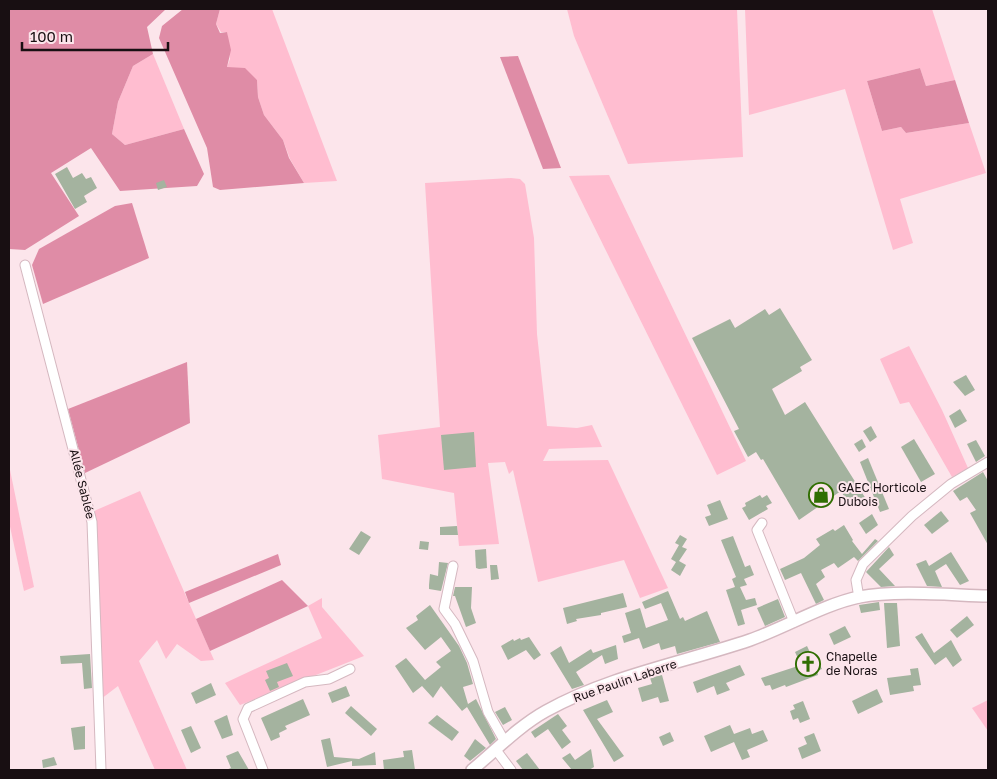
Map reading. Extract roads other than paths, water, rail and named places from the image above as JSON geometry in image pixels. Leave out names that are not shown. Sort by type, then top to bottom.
[{"type":"street","name":"Allée Sablée","points":[[25,265],[92,522],[101,770]]},
{"type":"street","points":[[859,598],[856,580],[863,564],[909,519],[951,484],[988,462]]},
{"type":"street","points":[[762,523],[757,530],[794,622]]},
{"type":"street","points":[[453,566],[444,609],[455,624],[473,661],[488,712],[511,770]]},
{"type":"street","name":"Rue Paulin Labarre","points":[[472,770],[544,712],[572,698],[629,677],[728,647],[859,598],[880,595],[988,596]]},
{"type":"street","points":[[262,770],[243,719],[248,708],[305,682],[329,679],[350,669]]},
{"type":"place","name":"GAEC Horticole Dubois","points":[[821,495]]},
{"type":"place","name":"Chapelle de Noras","points":[[808,664]]}]
